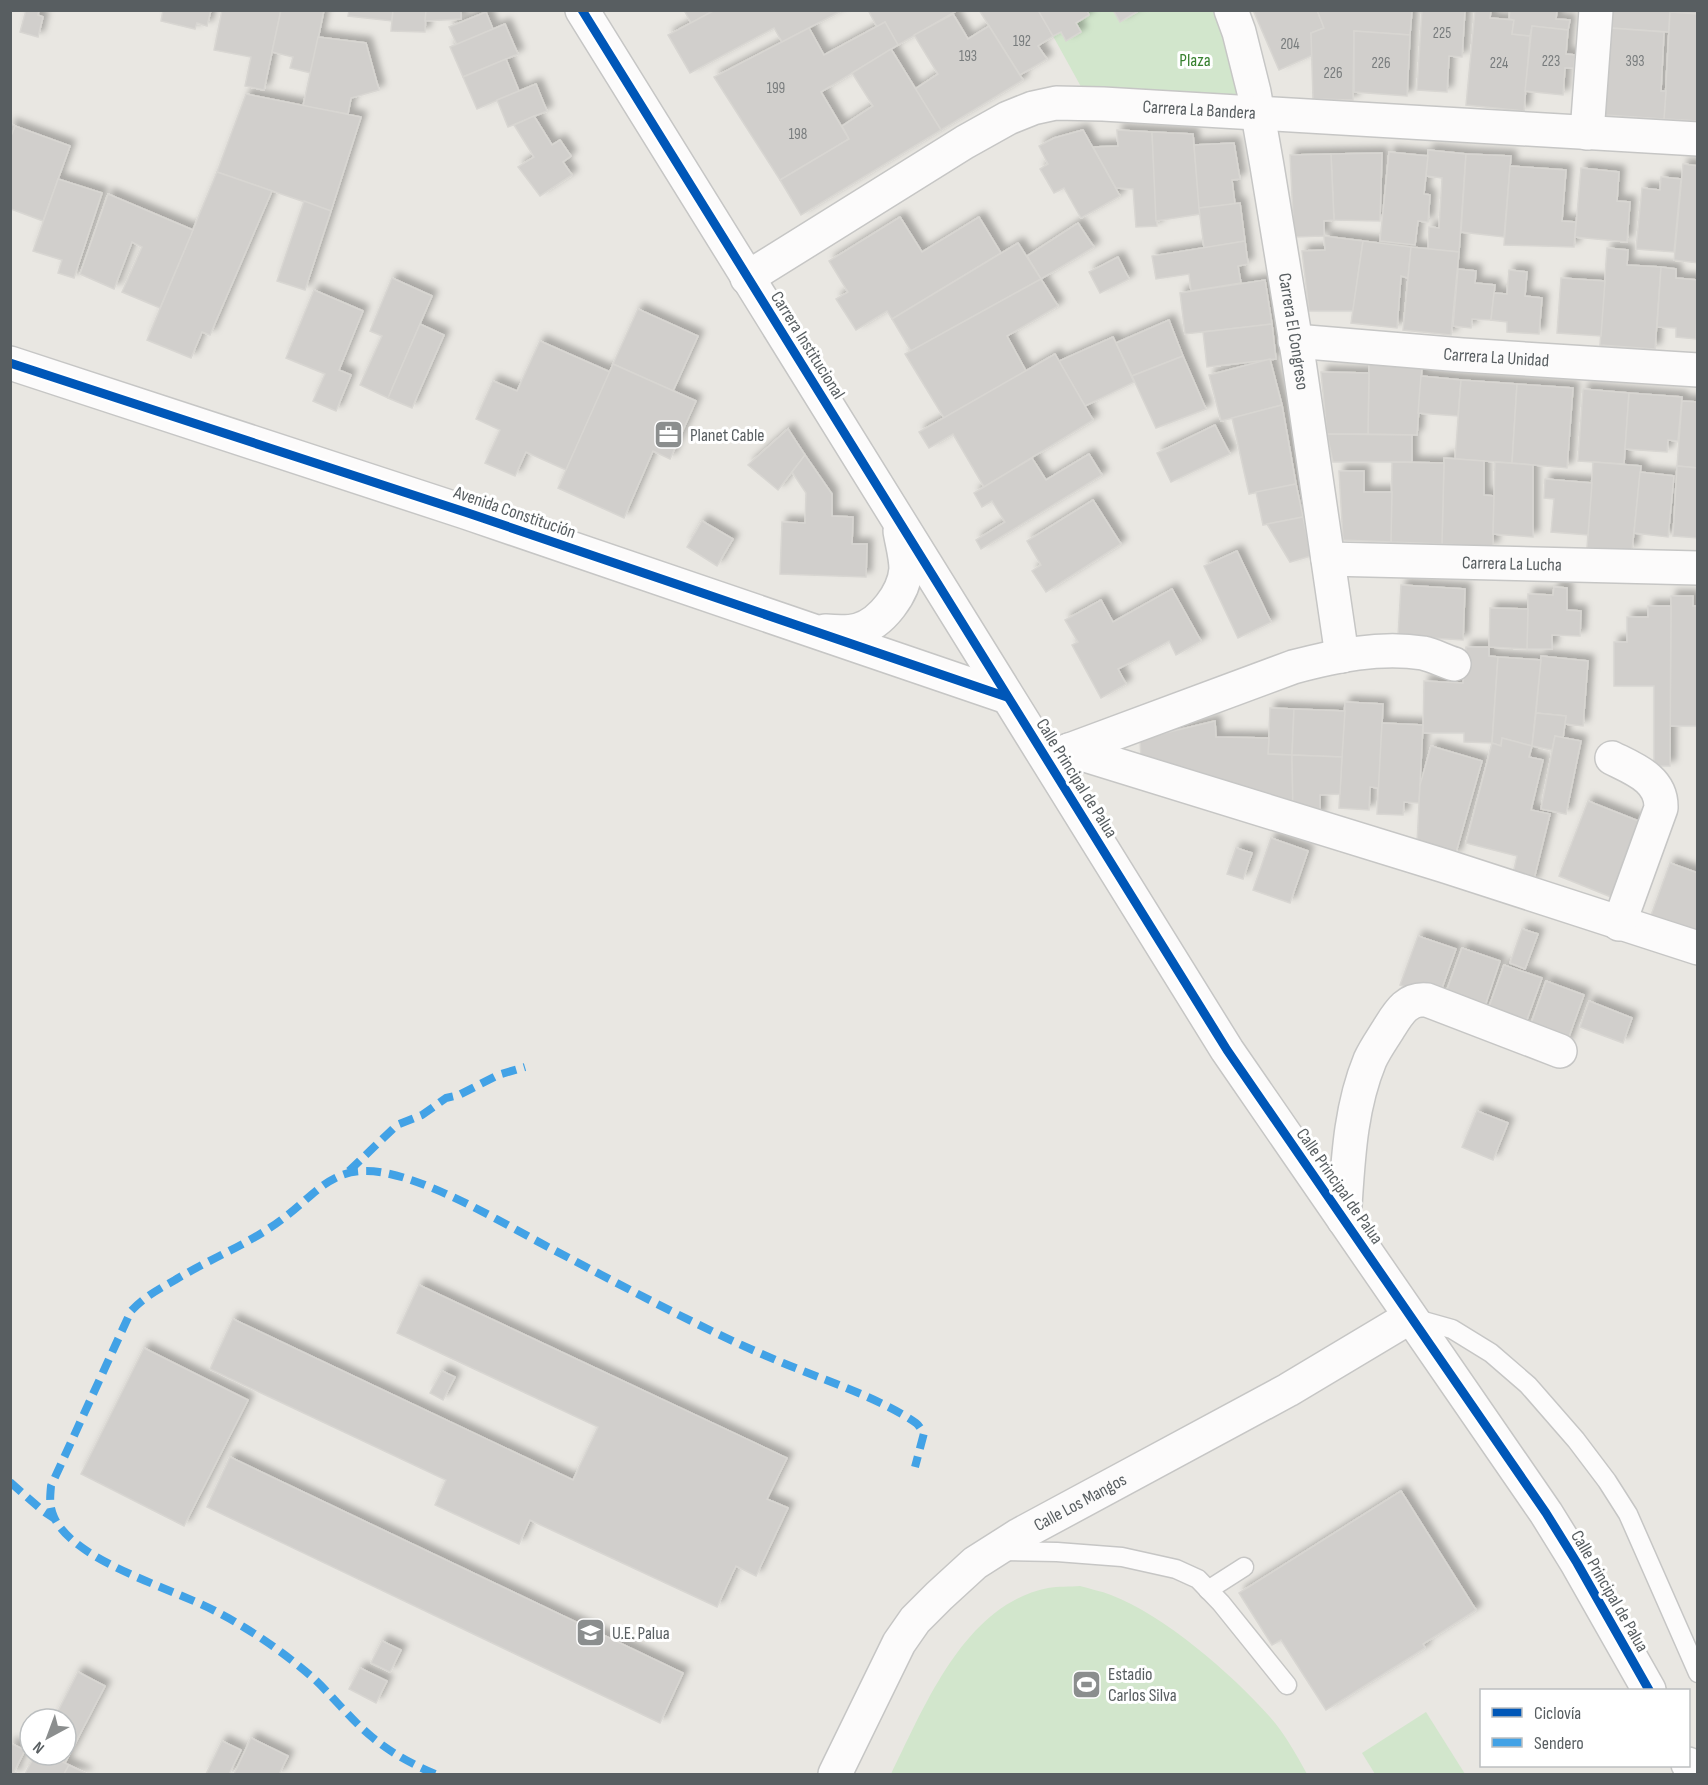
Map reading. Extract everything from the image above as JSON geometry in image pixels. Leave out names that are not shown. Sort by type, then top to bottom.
[{"type":"street","name":"Carrera Institucional","points":[[582,10],[1007,697]]},
{"type":"street","name":"Carrera El Congreso","points":[[1231,10],[1239,32],[1257,113],[1296,341],[1342,656]]},
{"type":"street","points":[[1587,133],[1596,10]]},
{"type":"street","name":"Carrera La Bandera","points":[[747,278],[965,142],[1008,118],[1033,108],[1056,103],[1090,103],[1698,139]]},
{"type":"street","name":"Carrera La Unidad","points":[[1296,341],[1474,356],[1698,370]]},
{"type":"street","name":"Avenida Constitución","points":[[10,363],[465,512],[1007,697]]},
{"type":"street","points":[[812,630],[843,632],[861,629],[888,608],[900,591],[906,568],[899,524]]},
{"type":"street","name":"Carrera La Lucha","points":[[1328,559],[1698,568]]},
{"type":"street","points":[[1057,754],[1293,666],[1383,650],[1424,654],[1454,664]]},
{"type":"street","name":"Calle Principal de Palua","points":[[1007,697],[1057,754],[1245,1077],[1545,1513],[1577,1563],[1648,1689]]},
{"type":"street","points":[[1057,754],[1433,863],[1698,948]]},
{"type":"street","points":[[1612,758],[1645,774],[1662,797],[1661,808],[1619,924]]},
{"type":"street","points":[[1344,1220],[1350,1131],[1360,1089],[1371,1058],[1406,1004],[1416,999],[1427,1000],[1560,1051]]},
{"type":"street","name":"Calle Los Mangos","points":[[835,1774],[899,1644],[915,1620],[975,1563],[1019,1535],[1288,1390],[1410,1317]]},
{"type":"lane","points":[[1410,1317],[1452,1329],[1491,1353],[1528,1385],[1576,1440],[1628,1514],[1698,1673]]},
{"type":"lane","points":[[995,1551],[1057,1552],[1122,1557],[1176,1569],[1198,1579],[1221,1603],[1287,1685]]},
{"type":"lane","points":[[1208,1590],[1244,1567]]},
{"type":"green space","name":"Plaza","points":[[1087,11],[1113,11],[1120,22],[1140,11],[1231,11],[1257,113],[1090,103],[1053,36],[1061,32],[1066,41],[1081,32],[1076,23],[1089,15]]},
{"type":"green space","name":"Estadio Carlos Silva","points":[[1080,1586],[1131,1604],[1153,1616],[1196,1647],[1237,1683],[1270,1717],[1307,1774],[891,1774],[933,1690],[970,1636],[993,1615],[1019,1598],[1048,1588]]},
{"type":"green space","points":[[1426,1712],[1465,1774],[1375,1774],[1362,1753]]},
{"type":"building","points":[[26,10],[39,10],[38,15],[43,17],[38,37],[20,32]]},
{"type":"building","points":[[163,10],[211,10],[207,26],[197,23],[195,29],[161,21]]},
{"type":"building","points":[[222,10],[281,10],[264,90],[245,86],[251,57],[214,50]]},
{"type":"building","points":[[281,10],[324,10],[311,73],[290,68],[293,57],[272,52]]},
{"type":"building","points":[[349,10],[393,10],[392,21],[348,16]]},
{"type":"building","points":[[393,10],[426,10],[425,32],[391,31]]},
{"type":"building","points":[[426,10],[461,10],[461,19],[425,21]]},
{"type":"building","points":[[684,10],[715,10],[691,23]]},
{"type":"building","points":[[715,10],[843,10],[782,42],[774,28],[690,73],[668,35]]},
{"type":"building","points":[[868,10],[958,10],[898,45],[885,22],[877,27]]},
{"type":"building","points":[[979,10],[1038,10],[1053,36],[1038,46],[1047,59],[1020,75]]},
{"type":"building","points":[[1038,10],[1087,10],[1089,15],[1076,23],[1081,32],[1066,41],[1061,32],[1053,36]]},
{"type":"building","points":[[1113,10],[1140,10],[1120,22]]},
{"type":"building","points":[[1253,10],[1317,10],[1324,28],[1311,33],[1313,55],[1279,70]]},
{"type":"building","points":[[1317,10],[1412,10],[1410,35],[1354,31],[1353,100],[1313,99],[1311,33],[1324,28]]},
{"type":"building","points":[[1422,10],[1465,10],[1462,57],[1449,56],[1447,92],[1417,90]]},
{"type":"building","points":[[1475,10],[1491,10],[1490,18],[1514,20],[1512,34],[1530,36],[1524,111],[1466,105]]},
{"type":"building","points":[[1510,10],[1557,10],[1556,19],[1570,20],[1568,30],[1532,26],[1530,36],[1512,34],[1514,20],[1509,19]]},
{"type":"building","points":[[1611,10],[1670,10],[1669,32],[1610,28]]},
{"type":"building","points":[[1670,10],[1698,10],[1698,14],[1670,12]]},
{"type":"building","points":[[486,12],[493,29],[457,45],[449,27]]},
{"type":"building","points":[[1670,12],[1698,14],[1698,121],[1664,119]]},
{"type":"building","points":[[953,14],[968,39],[989,26],[1023,80],[941,130],[915,89],[938,74],[914,35]]},
{"type":"building","points":[[885,22],[898,45],[821,92],[849,139],[780,180],[714,77],[809,28],[824,55]]},
{"type":"building","points":[[505,24],[518,54],[463,77],[450,47]]},
{"type":"building","points":[[1532,26],[1568,30],[1566,54],[1575,55],[1574,68],[1565,68],[1563,95],[1525,91]]},
{"type":"building","points":[[1610,28],[1664,32],[1661,91],[1666,91],[1664,119],[1605,115]]},
{"type":"building","points":[[1354,31],[1410,35],[1407,96],[1354,92]]},
{"type":"building","points":[[318,37],[366,43],[379,90],[351,98],[348,114],[303,106]]},
{"type":"building","points":[[891,49],[941,130],[801,215],[780,180],[849,139],[842,126],[873,106],[852,73]]},
{"type":"building","points":[[506,59],[519,91],[477,109],[463,77]]},
{"type":"building","points":[[536,84],[547,111],[508,127],[497,100]]},
{"type":"building","points":[[246,94],[361,117],[331,211],[217,172]]},
{"type":"building","points":[[534,116],[552,145],[560,140],[571,156],[563,162],[572,175],[540,196],[518,167],[534,157],[514,125]]},
{"type":"building","points":[[10,124],[15,126],[10,139]]},
{"type":"building","points":[[15,126],[70,146],[43,221],[11,209],[10,211],[10,139]]},
{"type":"building","points":[[1083,130],[1120,196],[1081,218],[1064,188],[1054,193],[1040,169],[1048,164],[1039,146],[1054,138]]},
{"type":"building","points":[[1117,130],[1152,132],[1157,226],[1136,227],[1133,189],[1116,188],[1093,147],[1118,146]]},
{"type":"building","points":[[1152,132],[1193,134],[1200,214],[1156,221]]},
{"type":"building","points":[[1234,143],[1240,179],[1232,180],[1235,204],[1199,208],[1194,145]]},
{"type":"building","points":[[1428,150],[1466,154],[1459,252],[1428,249],[1429,227],[1439,228],[1442,178],[1426,176]]},
{"type":"building","points":[[1389,152],[1428,156],[1424,194],[1430,195],[1428,222],[1418,221],[1415,245],[1380,241]]},
{"type":"building","points":[[1382,153],[1380,221],[1334,220],[1331,154]]},
{"type":"building","points":[[1331,154],[1334,220],[1324,221],[1324,236],[1294,237],[1290,155]]},
{"type":"building","points":[[1466,154],[1511,156],[1504,237],[1461,232]]},
{"type":"building","points":[[1683,164],[1698,166],[1698,263],[1674,260]]},
{"type":"building","points":[[1510,166],[1566,170],[1562,221],[1576,222],[1574,247],[1504,245]]},
{"type":"building","points":[[1581,168],[1619,172],[1617,201],[1630,202],[1627,242],[1575,237]]},
{"type":"building","points":[[217,172],[272,191],[210,335],[202,332],[191,358],[147,340]]},
{"type":"building","points":[[1661,177],[1681,179],[1674,252],[1636,249],[1642,188],[1660,190]]},
{"type":"building","points":[[58,179],[102,193],[74,278],[58,273],[62,260],[33,251]]},
{"type":"building","points":[[108,194],[193,230],[160,308],[122,292],[142,247],[132,242],[114,289],[80,274]]},
{"type":"building","points":[[304,201],[331,211],[305,290],[277,281]]},
{"type":"building","points":[[1240,203],[1245,241],[1204,248],[1199,208]]},
{"type":"building","points":[[900,217],[922,252],[979,217],[1001,253],[892,319],[887,311],[856,330],[836,299],[848,292],[829,261]]},
{"type":"building","points":[[1078,223],[1094,247],[1041,279],[1027,256]]},
{"type":"building","points":[[1324,236],[1363,241],[1353,311],[1309,311],[1302,251],[1325,250]]},
{"type":"building","points":[[1245,241],[1248,264],[1238,266],[1241,283],[1191,291],[1189,274],[1156,279],[1152,256]]},
{"type":"building","points":[[1363,241],[1411,247],[1408,278],[1401,276],[1397,328],[1351,323]]},
{"type":"building","points":[[1018,243],[1041,279],[911,351],[892,319]]},
{"type":"building","points":[[1411,247],[1459,252],[1451,335],[1403,330]]},
{"type":"building","points":[[1607,248],[1628,250],[1627,265],[1661,267],[1655,349],[1600,345]]},
{"type":"building","points":[[1118,257],[1129,279],[1100,293],[1089,272]]},
{"type":"building","points":[[1661,267],[1676,269],[1676,278],[1698,280],[1696,339],[1676,337],[1676,328],[1657,327]]},
{"type":"building","points":[[1458,269],[1476,271],[1475,283],[1495,285],[1491,320],[1472,319],[1471,328],[1453,326]]},
{"type":"building","points":[[1509,270],[1527,272],[1525,296],[1542,298],[1539,334],[1507,332],[1507,322],[1491,320],[1494,293],[1507,294]]},
{"type":"building","points":[[392,278],[432,296],[388,398],[360,385],[382,336],[370,331]]},
{"type":"building","points":[[1561,278],[1605,281],[1601,336],[1557,333]]},
{"type":"building","points":[[1041,279],[1058,306],[1007,336],[1026,371],[944,418],[905,354]]},
{"type":"building","points":[[1265,280],[1272,324],[1185,334],[1180,293]]},
{"type":"building","points":[[314,290],[363,311],[339,370],[351,375],[336,411],[313,401],[325,374],[286,358]]},
{"type":"building","points":[[638,309],[698,336],[673,391],[613,364]]},
{"type":"building","points":[[1169,320],[1183,356],[1132,376],[1116,343]]},
{"type":"building","points":[[420,324],[444,335],[412,408],[388,398]]},
{"type":"building","points":[[1272,324],[1276,359],[1207,367],[1203,332]]},
{"type":"building","points":[[1113,337],[1134,382],[1085,406],[1059,361]]},
{"type":"building","points":[[540,341],[610,372],[566,470],[526,452],[515,476],[485,463],[500,430],[476,419],[493,381],[517,391]]},
{"type":"building","points":[[1055,354],[1093,420],[984,487],[953,434],[929,448],[919,432]]},
{"type":"building","points":[[1183,356],[1206,409],[1156,428],[1132,376]]},
{"type":"building","points":[[1270,359],[1282,405],[1221,421],[1209,375]]},
{"type":"building","points":[[613,364],[696,401],[670,459],[653,451],[624,518],[558,488]]},
{"type":"building","points":[[1369,364],[1422,367],[1417,435],[1368,434]]},
{"type":"building","points":[[1321,372],[1369,373],[1368,434],[1327,434]]},
{"type":"building","points":[[1421,376],[1461,380],[1458,416],[1418,413]]},
{"type":"building","points":[[1461,380],[1517,384],[1512,463],[1455,459]]},
{"type":"building","points":[[1517,384],[1573,388],[1567,468],[1512,463]]},
{"type":"building","points":[[1583,389],[1629,393],[1624,464],[1578,461]]},
{"type":"building","points":[[1629,393],[1682,397],[1678,441],[1668,440],[1667,452],[1625,449]]},
{"type":"building","points":[[1682,401],[1698,402],[1698,468],[1677,466]]},
{"type":"building","points":[[1282,405],[1296,484],[1249,494],[1232,418]]},
{"type":"building","points":[[1215,425],[1230,454],[1171,482],[1157,453]]},
{"type":"building","points":[[788,429],[805,455],[778,490],[748,465]]},
{"type":"building","points":[[1327,434],[1412,435],[1412,462],[1333,462]]},
{"type":"building","points":[[1089,454],[1102,475],[981,549],[976,540],[1005,522],[992,501],[982,507],[974,493],[1032,458],[1046,480]]},
{"type":"building","points":[[805,455],[832,494],[832,516],[853,517],[852,544],[867,544],[866,577],[780,574],[782,522],[805,523],[806,493],[792,472]]},
{"type":"building","points":[[1444,458],[1484,461],[1484,495],[1494,496],[1493,547],[1442,544]]},
{"type":"building","points":[[1392,462],[1444,463],[1442,544],[1391,542]]},
{"type":"building","points":[[1495,462],[1533,465],[1533,537],[1493,534]]},
{"type":"building","points":[[1593,462],[1641,466],[1632,550],[1587,548]]},
{"type":"building","points":[[1677,466],[1698,468],[1698,538],[1673,536]]},
{"type":"building","points":[[1339,471],[1364,471],[1364,492],[1392,492],[1391,542],[1343,540]]},
{"type":"building","points":[[1640,472],[1674,476],[1668,537],[1634,533]]},
{"type":"building","points":[[1545,479],[1592,483],[1588,535],[1551,532],[1554,499],[1544,498]]},
{"type":"building","points":[[1296,484],[1303,517],[1263,525],[1256,492]]},
{"type":"building","points":[[1093,500],[1121,544],[1046,592],[1032,571],[1041,565],[1027,541]]},
{"type":"building","points":[[1303,517],[1311,556],[1290,562],[1267,524]]},
{"type":"building","points":[[702,521],[733,539],[717,566],[687,547]]},
{"type":"building","points":[[1237,551],[1271,622],[1238,638],[1204,566]]},
{"type":"building","points":[[1401,585],[1465,589],[1463,640],[1398,636]]},
{"type":"building","points":[[1554,587],[1567,588],[1567,610],[1581,611],[1580,636],[1552,635],[1552,649],[1527,649],[1528,594],[1553,595]]},
{"type":"building","points":[[1172,589],[1201,641],[1176,655],[1169,641],[1118,669],[1126,684],[1101,698],[1072,645],[1078,642],[1065,620],[1101,600],[1113,622]]},
{"type":"building","points":[[1671,596],[1693,596],[1693,606],[1698,606],[1698,726],[1670,726]]},
{"type":"building","points":[[1648,606],[1671,606],[1670,766],[1654,766],[1654,686],[1614,686],[1614,642],[1627,642],[1627,617],[1648,617]]},
{"type":"building","points":[[1490,608],[1528,609],[1527,649],[1489,647]]},
{"type":"building","points":[[1466,647],[1489,647],[1489,656],[1498,657],[1492,743],[1464,742],[1464,733],[1423,733],[1424,681],[1463,683]]},
{"type":"building","points":[[1541,656],[1588,661],[1583,726],[1565,724],[1566,716],[1536,713]]},
{"type":"building","points":[[1498,657],[1541,660],[1532,746],[1502,738],[1501,746],[1492,743]]},
{"type":"building","points":[[1345,702],[1383,704],[1379,788],[1370,787],[1369,810],[1339,808]]},
{"type":"building","points":[[1270,708],[1294,709],[1292,755],[1268,754]]},
{"type":"building","points":[[1294,709],[1345,711],[1342,757],[1292,755]]},
{"type":"building","points":[[1536,713],[1566,716],[1563,738],[1555,736],[1552,750],[1532,746]]},
{"type":"building","points":[[1215,721],[1216,737],[1269,738],[1268,754],[1292,755],[1293,806],[1141,761],[1140,739]]},
{"type":"building","points":[[1382,723],[1423,725],[1419,803],[1404,802],[1403,815],[1377,814]]},
{"type":"building","points":[[1555,736],[1581,741],[1566,814],[1541,809]]},
{"type":"building","points":[[1502,738],[1532,746],[1529,757],[1543,760],[1531,810],[1550,814],[1533,883],[1512,878],[1517,856],[1466,843],[1492,743],[1501,746]]},
{"type":"building","points":[[1431,746],[1482,761],[1455,856],[1417,843],[1420,785]]},
{"type":"building","points":[[1292,755],[1342,757],[1340,794],[1320,795],[1320,816],[1293,815]]},
{"type":"building","points":[[1588,801],[1641,822],[1611,897],[1559,876]]},
{"type":"building","points":[[1271,838],[1308,851],[1290,903],[1253,890]]},
{"type":"building","points":[[1236,848],[1252,853],[1243,879],[1227,874]]},
{"type":"building","points":[[1670,863],[1698,873],[1698,936],[1650,918]]},
{"type":"building","points":[[1522,929],[1538,934],[1525,969],[1510,963]]},
{"type":"building","points":[[1418,936],[1456,949],[1438,999],[1400,985]]},
{"type":"building","points":[[1462,948],[1500,961],[1483,1012],[1444,998]]},
{"type":"building","points":[[1504,965],[1542,978],[1524,1028],[1486,1015]]},
{"type":"building","points":[[1546,981],[1584,995],[1566,1045],[1528,1032]]},
{"type":"building","points":[[1589,1001],[1632,1018],[1623,1043],[1580,1027]]},
{"type":"building","points":[[1477,1111],[1508,1123],[1493,1160],[1462,1147]]},
{"type":"building","points":[[419,1285],[787,1458],[767,1499],[788,1508],[756,1576],[736,1566],[717,1607],[530,1520],[519,1544],[435,1505],[446,1480],[210,1369],[233,1319],[573,1480],[598,1427],[397,1333]]},
{"type":"building","points":[[144,1348],[248,1400],[184,1526],[81,1474]]},
{"type":"building","points":[[442,1371],[455,1377],[443,1400],[430,1393]]},
{"type":"building","points":[[230,1457],[683,1673],[660,1723],[207,1507]]},
{"type":"building","points":[[1401,1491],[1476,1610],[1423,1644],[1425,1648],[1326,1710],[1281,1640],[1272,1645],[1239,1593]]},
{"type":"building","points":[[382,1641],[401,1650],[390,1672],[371,1663]]},
{"type":"building","points":[[360,1668],[387,1681],[376,1703],[349,1689]]},
{"type":"building","points":[[78,1672],[105,1686],[78,1738],[78,1707],[60,1707]]},
{"type":"building","points":[[251,1738],[288,1756],[279,1774],[234,1774]]},
{"type":"building","points":[[222,1741],[241,1750],[229,1774],[206,1774]]},
{"type":"building","points":[[10,1743],[18,1747],[18,1764],[14,1772],[18,1774],[10,1774]]},
{"type":"building","points":[[29,1767],[68,1767],[64,1774],[25,1774]]},
{"type":"building","points":[[68,1767],[73,1767],[87,1774],[64,1774]]},
{"type":"marked path","points":[[349,1171],[397,1125],[422,1115],[446,1098],[459,1095],[498,1075],[525,1067]]},
{"type":"marked path","points":[[435,1774],[402,1758],[379,1743],[356,1723],[311,1676],[266,1641],[199,1603],[103,1561],[82,1548],[65,1533],[54,1517],[50,1498],[51,1486],[131,1311],[152,1294],[259,1235],[331,1180],[352,1172],[385,1173],[433,1188],[484,1212],[694,1322],[783,1363],[886,1405],[917,1424],[924,1433],[915,1467]]},
{"type":"marked path","points":[[10,1482],[55,1519]]},
{"type":"cycle path","points":[[582,10],[1227,1050],[1546,1513],[1648,1689]]},
{"type":"cycle path","points":[[10,363],[465,512],[1007,697]]},
{"type":"place","name":"Planet Cable","points":[[669,435]]},
{"type":"place","name":"U.E. Palua","points":[[591,1633]]},
{"type":"place","name":"Estadio Carlos Silva","points":[[1087,1684]]}]
